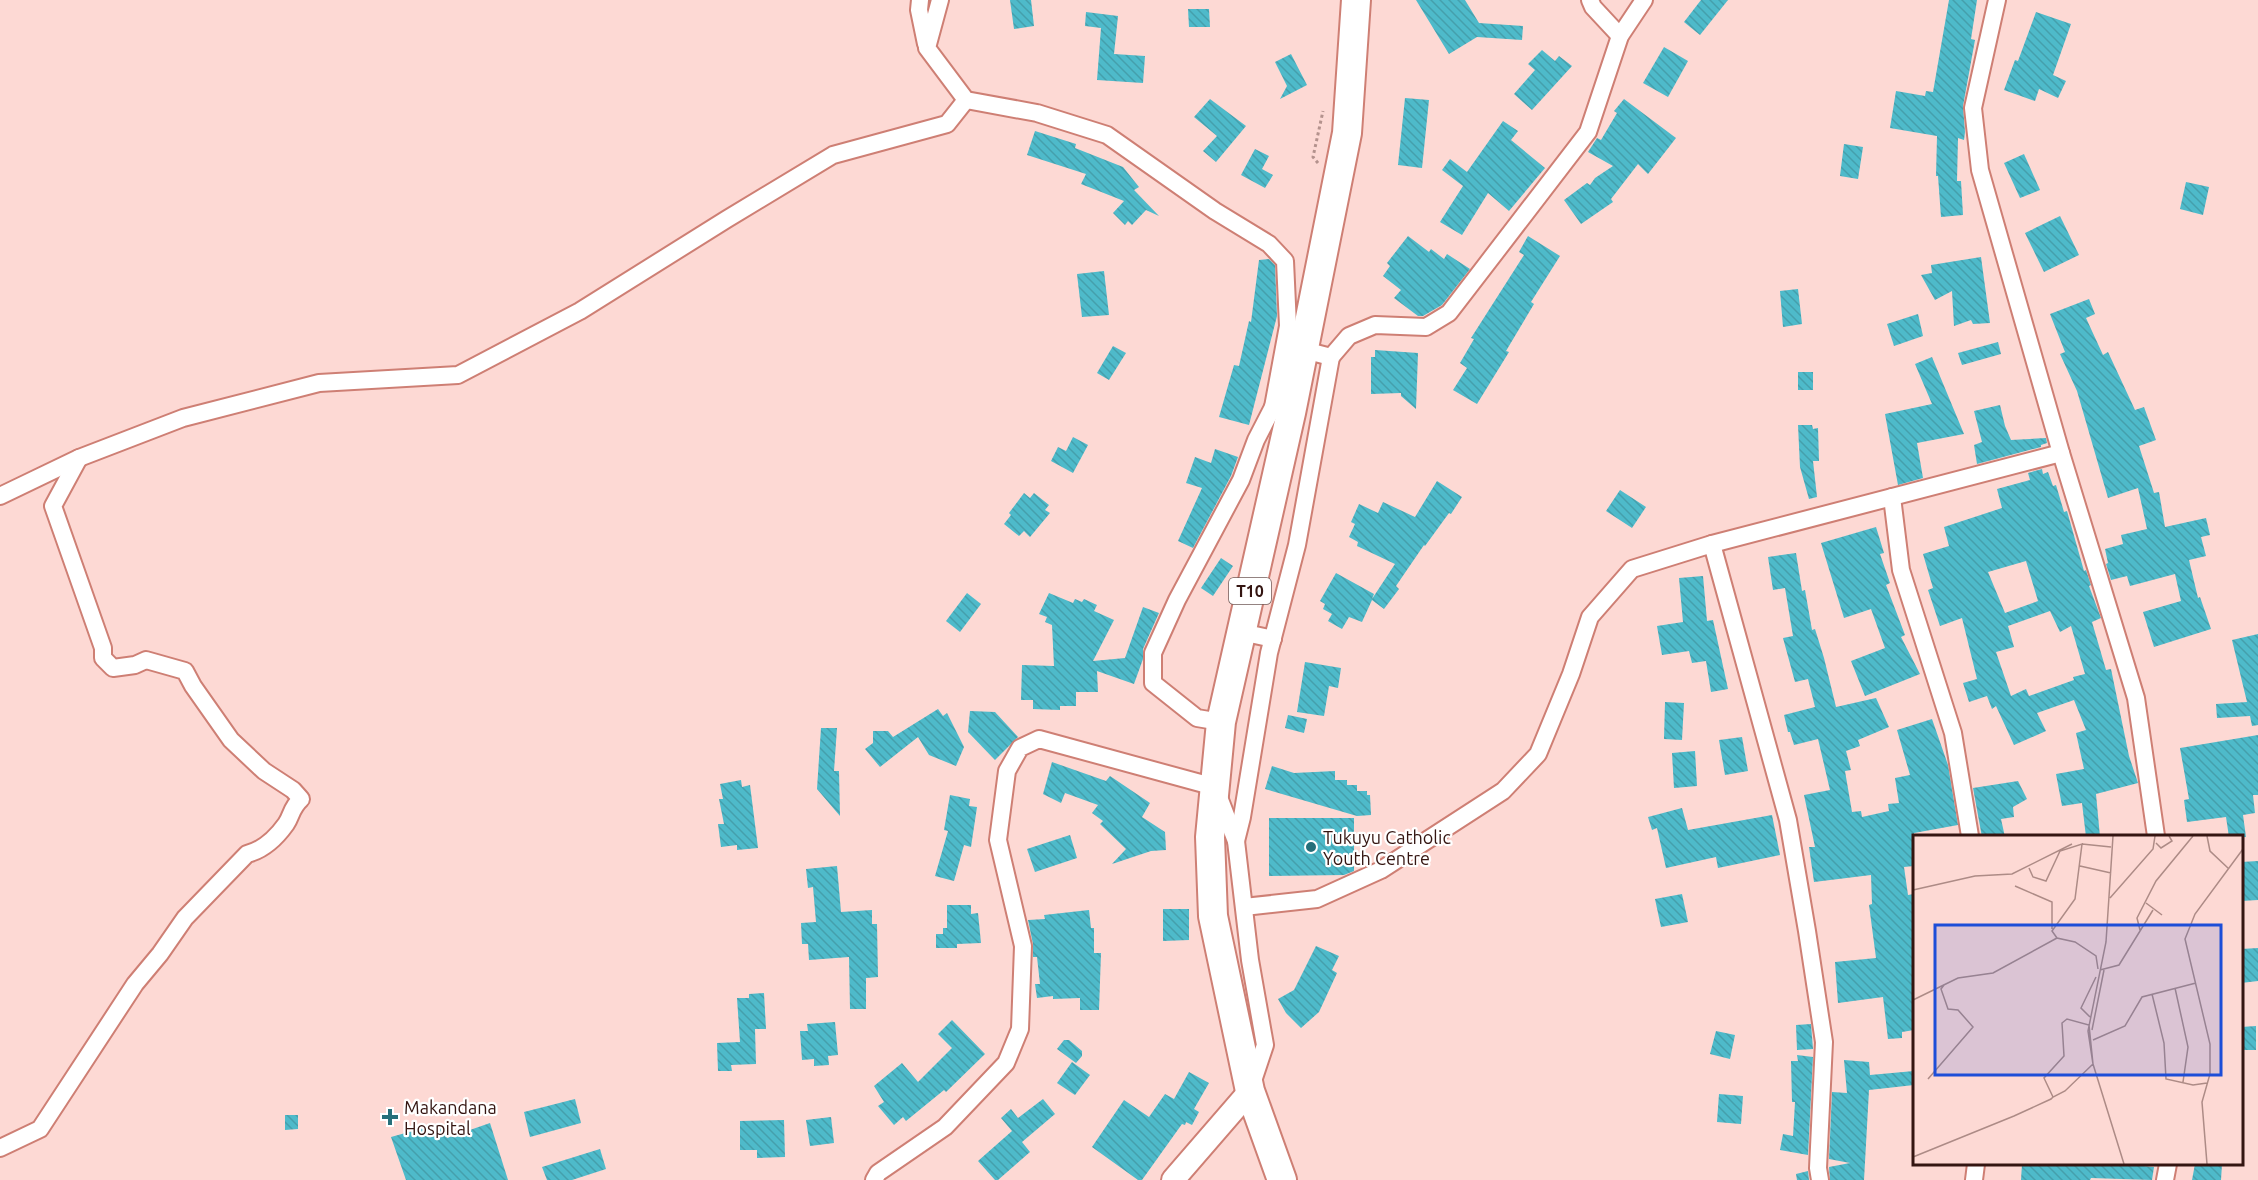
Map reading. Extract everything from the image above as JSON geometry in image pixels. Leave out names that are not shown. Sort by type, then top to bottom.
[{"type":"highway","name":"T10","points":[[1282,1180],[1250,1091],[1214,916],[1210,837],[1221,722],[1241,632],[1282,410],[1317,353],[1347,133],[1356,0]]},
{"type":"street","points":[[920,0],[919,10],[927,48],[966,100],[1038,113],[1107,135],[1215,210],[1269,244],[1285,261],[1288,326],[1282,410],[1256,440],[1241,480],[1153,653],[1153,683],[1197,718],[1221,722]]},
{"type":"street","points":[[927,48],[940,0]]},
{"type":"street","points":[[1590,0],[1593,7],[1620,36]]},
{"type":"street","points":[[1236,840],[1273,639],[1297,545],[1317,353],[1375,325],[1426,327],[1449,314],[1588,132],[1620,36],[1644,0]]},
{"type":"street","points":[[1997,0],[1973,108],[1980,170],[2061,453],[2136,698],[2156,835]]},
{"type":"street","points":[[0,496],[79,458],[183,418],[319,383],[458,375],[580,311],[833,155],[947,124],[966,100]]},
{"type":"street","points":[[1244,907],[1317,899],[1371,875],[1503,791],[1538,754],[1571,674],[1590,617],[1632,569],[1712,544],[2061,453]]},
{"type":"street","points":[[0,1148],[40,1130],[135,984],[160,954],[185,918],[246,854],[260,851],[273,838],[287,823],[292,807],[300,799],[293,790],[264,771],[231,740],[185,671],[146,660],[135,665],[113,668],[103,658],[103,648],[53,506],[79,458]]},
{"type":"street","points":[[1892,497],[1901,570],[1953,733],[1970,835]]},
{"type":"street","points":[[1712,544],[1788,819],[1824,1041],[1818,1168],[1820,1180]]},
{"type":"street","points":[[1241,632],[1273,639]]},
{"type":"street","points":[[874,1180],[878,1173],[945,1127],[1006,1063],[1020,1029],[1023,946],[998,840],[1007,771],[1020,748],[1040,739],[1215,787],[1236,840],[1250,960],[1264,1045],[1250,1091],[1173,1180]]},
{"type":"street","points":[[1974,1180],[1976,1165]]},
{"type":"street","points":[[2165,1180],[2168,1165]]},
{"type":"building","points":[[1010,0],[1031,0],[1034,26],[1014,29]]},
{"type":"building","points":[[1416,0],[1465,0],[1479,23],[1523,26],[1522,40],[1477,37],[1449,54]]},
{"type":"building","points":[[1701,0],[1728,0],[1700,35],[1684,22]]},
{"type":"building","points":[[1949,0],[1977,0],[1971,39],[1975,40],[1963,106],[1964,140],[1958,138],[1957,181],[1961,181],[1963,215],[1941,217],[1938,176],[1936,176],[1937,136],[1890,128],[1896,91],[1925,96],[1926,91],[1933,92]]},
{"type":"building","points":[[1188,9],[1209,9],[1210,27],[1189,27]]},
{"type":"building","points":[[1086,12],[1118,16],[1114,54],[1145,56],[1143,83],[1097,80],[1101,28],[1085,26]]},
{"type":"building","points":[[2036,12],[2071,24],[2053,75],[2066,81],[2058,98],[2039,89],[2035,101],[2004,90],[2015,60],[2018,61]]},
{"type":"building","points":[[1664,47],[1688,61],[1668,97],[1643,83]]},
{"type":"building","points":[[1542,50],[1555,61],[1559,56],[1572,66],[1532,110],[1514,94],[1535,70],[1528,64]]},
{"type":"building","points":[[1291,54],[1307,85],[1280,99],[1287,86],[1275,62]]},
{"type":"building","points":[[1405,98],[1429,100],[1422,168],[1398,165]]},
{"type":"building","points":[[1210,99],[1246,126],[1216,162],[1203,151],[1217,136],[1194,117]]},
{"type":"building","points":[[1624,99],[1676,138],[1648,174],[1638,164],[1611,199],[1613,202],[1581,224],[1564,200],[1587,183],[1590,185],[1595,178],[1613,166],[1588,152],[1597,138],[1601,140],[1617,113],[1614,111]]},
{"type":"building","points":[[1503,121],[1518,131],[1511,140],[1545,168],[1509,211],[1488,193],[1462,235],[1440,222],[1463,186],[1442,170],[1450,159],[1467,172]]},
{"type":"building","points":[[1035,131],[1076,144],[1075,148],[1123,167],[1139,187],[1134,190],[1159,216],[1146,210],[1132,225],[1128,221],[1125,225],[1113,213],[1124,201],[1081,184],[1086,174],[1027,155]]},
{"type":"building","points":[[1844,144],[1863,147],[1858,179],[1840,176]]},
{"type":"building","points":[[1255,149],[1269,156],[1262,169],[1273,175],[1265,188],[1241,175]]},
{"type":"building","points":[[2024,154],[2040,190],[2020,198],[2004,163]]},
{"type":"building","points":[[2186,182],[2209,187],[2203,215],[2180,209]]},
{"type":"building","points":[[2060,216],[2079,255],[2044,272],[2025,233]]},
{"type":"building","points":[[1408,236],[1429,252],[1431,249],[1444,259],[1447,254],[1470,269],[1442,305],[1423,316],[1418,316],[1394,298],[1401,290],[1383,276],[1390,266],[1387,263]]},
{"type":"building","points":[[1528,236],[1560,256],[1531,302],[1534,304],[1506,351],[1509,352],[1477,404],[1453,390],[1467,368],[1460,363],[1474,339],[1471,338],[1524,255],[1519,252]]},
{"type":"building","points":[[1981,257],[1990,323],[1973,324],[1971,320],[1954,326],[1952,291],[1935,300],[1921,275],[1932,273],[1931,265]]},
{"type":"building","points":[[1269,259],[1275,265],[1277,316],[1249,425],[1219,417],[1234,365],[1239,366],[1249,321],[1251,322],[1259,260]]},
{"type":"building","points":[[1104,271],[1109,315],[1082,317],[1077,274]]},
{"type":"building","points":[[1798,289],[1802,324],[1783,327],[1780,291]]},
{"type":"building","points":[[2089,299],[2095,314],[2086,318],[2103,355],[2108,352],[2135,410],[2144,407],[2156,440],[2139,446],[2154,493],[2159,492],[2165,527],[2206,518],[2210,535],[2201,537],[2206,556],[2189,560],[2198,598],[2200,597],[2211,629],[2154,647],[2143,612],[2181,601],[2175,574],[2130,586],[2127,576],[2111,580],[2106,564],[2108,563],[2105,549],[2123,544],[2121,535],[2147,529],[2138,488],[2108,498],[2077,391],[2060,354],[2065,352],[2050,314]]},
{"type":"building","points":[[1918,314],[1923,336],[1894,346],[1887,324]]},
{"type":"building","points":[[1998,342],[2001,354],[1962,365],[1958,353]]},
{"type":"building","points":[[1113,346],[1126,353],[1109,380],[1097,373]]},
{"type":"building","points":[[1375,350],[1418,353],[1416,409],[1401,396],[1401,393],[1371,394],[1371,357],[1375,357]]},
{"type":"building","points":[[1932,357],[1964,434],[1917,443],[1923,478],[1898,485],[1885,414],[1932,404],[1915,364]]},
{"type":"building","points":[[1798,372],[1813,372],[1813,390],[1798,390]]},
{"type":"building","points":[[2000,405],[2011,440],[2046,438],[2047,443],[2041,447],[1977,464],[1974,445],[1982,442],[1974,411]]},
{"type":"building","points":[[1798,425],[1812,425],[1813,429],[1818,428],[1819,461],[1813,461],[1817,497],[1809,499],[1800,467]]},
{"type":"building","points":[[1073,437],[1088,445],[1073,473],[1051,461],[1058,447],[1066,451]]},
{"type":"building","points":[[1215,449],[1238,457],[1231,476],[1193,548],[1178,541],[1202,488],[1186,483],[1195,457],[1211,463]]},
{"type":"building","points":[[2042,469],[2043,474],[2048,472],[2053,486],[2056,485],[2064,512],[2067,511],[2084,571],[2086,570],[2091,585],[2089,586],[2101,618],[2092,622],[2106,670],[2111,669],[2129,756],[2138,783],[2096,794],[2100,835],[2086,835],[2082,803],[2062,806],[2056,774],[2084,769],[2076,733],[2086,730],[2074,700],[2037,713],[2046,731],[2014,745],[1996,706],[1992,709],[1987,696],[1969,702],[1963,683],[1977,679],[1962,618],[1940,626],[1928,590],[1933,588],[1923,554],[1949,546],[1944,527],[2002,508],[1997,489],[2030,480],[2028,473]],"holes":[[[2026,561],[2038,601],[2005,613],[1988,572]],[[2050,611],[2060,632],[2071,626],[2085,674],[2029,696],[2026,689],[2011,696],[1996,652],[2014,647],[2008,626]]]},
{"type":"building","points":[[1437,481],[1462,497],[1451,514],[1449,513],[1424,545],[1396,586],[1399,589],[1384,609],[1372,600],[1362,622],[1349,617],[1342,629],[1328,621],[1332,614],[1323,609],[1325,604],[1320,601],[1336,573],[1374,594],[1372,599],[1395,564],[1357,546],[1358,542],[1349,537],[1355,524],[1351,522],[1359,504],[1378,513],[1383,502],[1415,517]]},
{"type":"building","points":[[1620,490],[1646,507],[1632,528],[1606,511]]},
{"type":"building","points":[[1024,493],[1030,498],[1034,493],[1049,505],[1045,510],[1050,513],[1030,537],[1024,531],[1019,536],[1004,524]]},
{"type":"building","points":[[1876,527],[1884,553],[1880,554],[1890,583],[1886,585],[1905,635],[1901,637],[1920,674],[1865,696],[1851,661],[1885,648],[1871,609],[1844,618],[1821,543]]},
{"type":"building","points":[[1796,553],[1802,591],[1805,590],[1812,630],[1815,629],[1836,707],[1876,698],[1889,727],[1858,740],[1860,746],[1846,751],[1851,770],[1845,771],[1852,812],[1861,811],[1862,817],[1889,811],[1888,804],[1899,803],[1895,778],[1910,775],[1897,730],[1932,719],[1948,765],[1958,825],[1914,833],[1913,866],[1904,867],[1908,895],[1913,894],[1913,1030],[1902,1032],[1902,1038],[1888,1039],[1883,997],[1838,1003],[1835,962],[1876,958],[1869,905],[1872,904],[1871,875],[1814,882],[1809,847],[1815,847],[1804,795],[1830,790],[1818,739],[1794,745],[1790,732],[1788,732],[1784,715],[1815,707],[1808,679],[1795,682],[1783,638],[1793,636],[1785,588],[1773,590],[1768,557]]},
{"type":"building","points":[[1221,558],[1233,566],[1213,596],[1201,588]]},
{"type":"building","points":[[1703,576],[1707,621],[1713,620],[1728,689],[1711,692],[1706,661],[1692,663],[1689,651],[1662,655],[1657,626],[1683,622],[1679,578]]},
{"type":"building","points":[[967,593],[981,604],[960,632],[946,621]]},
{"type":"building","points":[[1049,593],[1073,603],[1075,599],[1082,602],[1084,599],[1097,605],[1094,611],[1114,620],[1093,661],[1125,658],[1143,607],[1159,613],[1143,649],[1143,659],[1134,684],[1097,671],[1098,692],[1076,692],[1076,706],[1060,706],[1060,710],[1033,709],[1033,700],[1021,700],[1022,665],[1054,666],[1052,625],[1045,622],[1047,617],[1039,614]]},
{"type":"building","points":[[2258,634],[2258,725],[2252,726],[2250,716],[2217,718],[2216,704],[2247,702],[2232,640]]},
{"type":"building","points":[[1305,662],[1341,668],[1338,688],[1329,686],[1324,716],[1297,712]]},
{"type":"building","points":[[1665,702],[1684,703],[1682,740],[1664,739]]},
{"type":"building","points":[[938,709],[943,716],[947,713],[964,747],[956,766],[929,755],[918,737],[880,767],[865,749],[873,743],[873,731],[888,731],[893,737]]},
{"type":"building","points":[[970,711],[995,712],[1018,737],[995,760],[968,732]]},
{"type":"building","points":[[1288,715],[1307,719],[1304,733],[1285,728]]},
{"type":"building","points":[[821,728],[837,728],[834,771],[839,771],[840,816],[817,789]]},
{"type":"building","points":[[2258,735],[2258,795],[2253,795],[2255,813],[2243,815],[2246,837],[2229,835],[2226,817],[2187,822],[2184,800],[2189,799],[2180,748]]},
{"type":"building","points":[[1742,737],[1748,771],[1725,775],[1719,740]]},
{"type":"building","points":[[1695,751],[1697,786],[1674,788],[1672,753]]},
{"type":"building","points":[[1052,762],[1106,781],[1110,776],[1150,803],[1142,817],[1165,832],[1166,850],[1151,851],[1112,864],[1126,849],[1100,824],[1103,821],[1092,813],[1098,805],[1065,793],[1061,803],[1043,794]]},
{"type":"building","points":[[1272,766],[1294,773],[1335,771],[1335,780],[1347,780],[1347,785],[1357,785],[1357,791],[1367,791],[1367,795],[1370,795],[1371,815],[1357,816],[1265,789]]},
{"type":"building","points":[[741,780],[742,787],[750,785],[758,848],[737,850],[737,845],[721,847],[718,824],[724,824],[719,799],[723,799],[720,784]]},
{"type":"building","points":[[2018,781],[2027,799],[2013,807],[2014,817],[2001,819],[2005,835],[1982,835],[1973,788]]},
{"type":"building","points":[[950,795],[970,799],[969,806],[977,807],[971,847],[964,845],[954,881],[935,876],[948,831],[944,830]]},
{"type":"building","points":[[1682,808],[1688,830],[1772,815],[1780,855],[1718,868],[1716,857],[1666,868],[1657,828],[1652,830],[1648,817]]},
{"type":"building","points":[[1269,818],[1354,818],[1354,871],[1344,875],[1269,876]]},
{"type":"building","points":[[1070,835],[1077,858],[1035,872],[1027,849]]},
{"type":"building","points":[[2258,861],[2258,900],[2243,901],[2243,862]]},
{"type":"building","points":[[837,866],[841,912],[872,910],[872,924],[877,924],[878,977],[866,978],[866,1009],[850,1009],[849,957],[809,960],[808,944],[802,944],[801,923],[816,922],[813,887],[808,888],[806,869]]},
{"type":"building","points":[[1682,894],[1688,922],[1661,927],[1655,899]]},
{"type":"building","points":[[947,905],[971,905],[971,914],[978,913],[981,943],[957,944],[957,948],[936,948],[936,934],[943,934],[943,928],[947,928]]},
{"type":"building","points":[[1163,909],[1189,909],[1189,940],[1163,941]]},
{"type":"building","points":[[1089,910],[1091,928],[1094,928],[1094,953],[1101,953],[1099,1010],[1080,1010],[1080,998],[1053,999],[1053,996],[1037,998],[1035,984],[1040,984],[1037,957],[1033,957],[1028,920],[1045,919],[1044,915]]},
{"type":"building","points":[[1316,946],[1339,956],[1332,970],[1337,973],[1319,1012],[1301,1028],[1286,1013],[1278,999],[1294,990]]},
{"type":"building","points":[[2258,948],[2258,981],[2243,983],[2243,949]]},
{"type":"building","points":[[764,993],[766,1029],[755,1029],[756,1064],[731,1065],[732,1071],[718,1071],[717,1043],[740,1042],[737,998],[749,998],[749,994]]},
{"type":"building","points":[[952,1020],[985,1054],[946,1092],[944,1090],[906,1121],[903,1117],[894,1125],[878,1106],[884,1102],[874,1086],[902,1063],[918,1082],[952,1048],[938,1034]]},
{"type":"building","points":[[835,1022],[838,1055],[828,1056],[829,1065],[814,1066],[814,1059],[802,1060],[800,1031],[808,1031],[807,1024]]},
{"type":"building","points":[[1811,1024],[1813,1049],[1797,1050],[1796,1025]]},
{"type":"building","points":[[2256,1026],[2256,1050],[2243,1050],[2243,1027]]},
{"type":"building","points":[[1716,1031],[1735,1035],[1730,1059],[1710,1054]]},
{"type":"building","points":[[1064,1040],[1069,1040],[1082,1051],[1082,1056],[1076,1063],[1057,1049]]},
{"type":"building","points":[[1797,1055],[1813,1057],[1808,1155],[1780,1150],[1783,1134],[1793,1136],[1795,1102],[1792,1102],[1791,1061],[1798,1061]]},
{"type":"building","points":[[1844,1060],[1869,1062],[1870,1075],[1913,1071],[1913,1085],[1869,1090],[1864,1180],[1830,1180],[1829,1167],[1850,1163],[1829,1159],[1832,1092],[1847,1093]]},
{"type":"building","points":[[1072,1062],[1090,1075],[1075,1095],[1057,1083]]},
{"type":"building","points":[[1189,1072],[1209,1083],[1194,1109],[1199,1112],[1192,1125],[1186,1122],[1185,1125],[1182,1124],[1142,1180],[1138,1180],[1092,1147],[1124,1100],[1149,1117],[1165,1094],[1174,1099]]},
{"type":"building","points":[[1719,1094],[1743,1096],[1741,1124],[1717,1122]]},
{"type":"building","points":[[575,1099],[581,1123],[530,1137],[524,1112]]},
{"type":"building","points":[[1043,1099],[1055,1114],[1022,1142],[1030,1152],[998,1180],[995,1180],[978,1161],[1012,1131],[1001,1118],[1011,1109],[1018,1118]]},
{"type":"building","points":[[285,1115],[298,1115],[298,1129],[285,1130]]},
{"type":"building","points":[[831,1117],[834,1143],[810,1146],[806,1120]]},
{"type":"building","points":[[784,1120],[785,1157],[757,1158],[757,1150],[740,1150],[740,1121]]},
{"type":"building","points":[[441,1123],[447,1138],[490,1123],[508,1180],[406,1180],[391,1137]]},
{"type":"building","points":[[600,1149],[606,1169],[572,1180],[547,1180],[542,1167]]},
{"type":"building","points":[[2022,1165],[2154,1167],[2152,1180],[2091,1178],[2090,1180],[2021,1180]]},
{"type":"building","points":[[2195,1165],[2222,1165],[2221,1180],[2192,1180]]},
{"type":"building","points":[[1808,1171],[1809,1180],[1797,1180],[1796,1174]]},
{"type":"place","name":"Tukuyu Catholic Youth Centre","points":[[1311,847]]},
{"type":"place","name":"Makandana Hospital","points":[[390,1117]]}]
